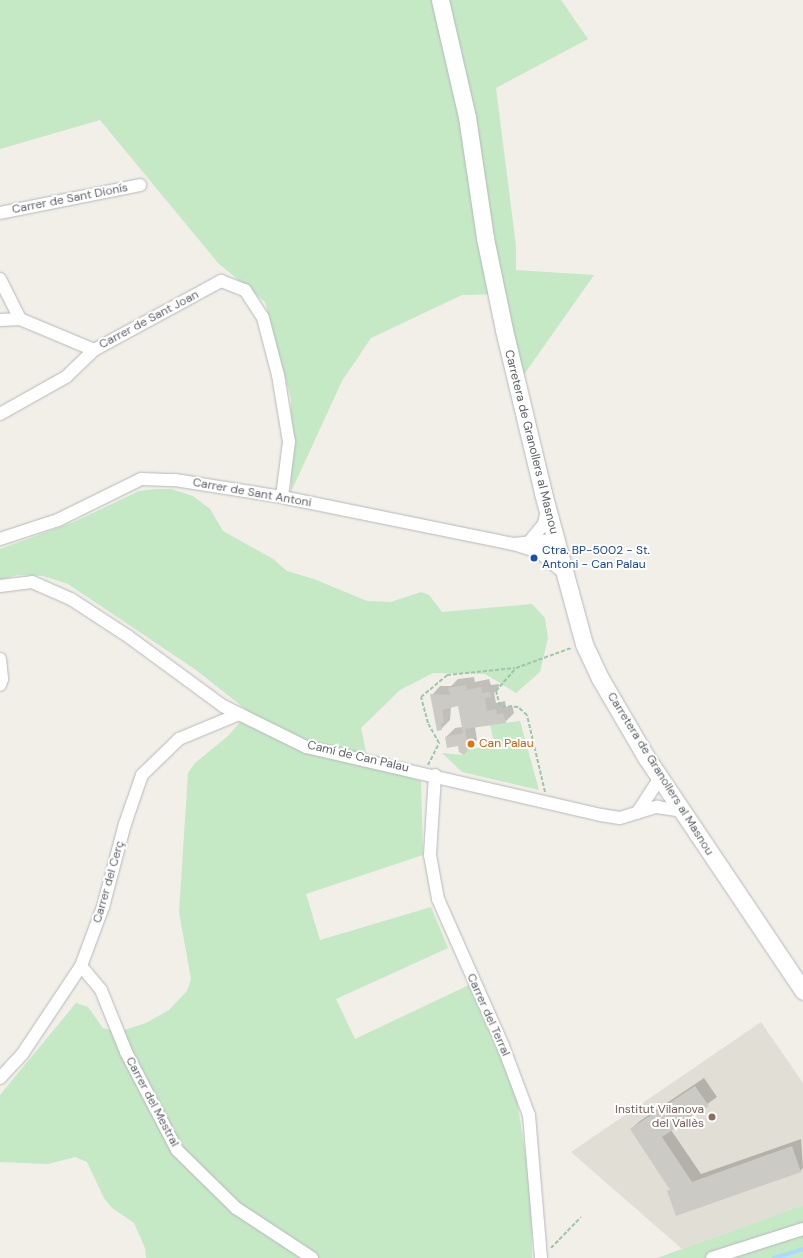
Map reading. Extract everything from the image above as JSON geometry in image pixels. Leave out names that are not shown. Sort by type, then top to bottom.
[{"type":"main road","name":"Carretera de Granollers al Masnou","points":[[440,0],[467,117],[485,238],[504,330],[547,509],[584,644],[600,678],[660,778],[803,991]]},
{"type":"street","name":"Carrer de Sant Dionís","points":[[0,213],[140,185]]},
{"type":"street","points":[[0,279],[20,319]]},
{"type":"street","name":"Carrer de Sant Joan","points":[[0,414],[66,377],[94,350],[221,281],[245,290],[262,318],[278,375],[289,442],[282,497]]},
{"type":"street","points":[[0,320],[20,319],[94,350]]},
{"type":"street","name":"Carrer de Sant Antoni","points":[[0,539],[58,520],[141,479],[175,480],[282,497],[514,544],[539,552],[565,574]]},
{"type":"street","points":[[530,541],[544,524],[547,509]]},
{"type":"street","name":"Carrer de Sant Antoni","points":[[514,544],[530,541],[552,540],[556,542]]},
{"type":"street","points":[[539,552],[546,551],[556,542]]},
{"type":"street","name":"Camí de Can Palau","points":[[0,586],[32,582],[71,600],[129,637],[223,706],[306,747],[430,773],[620,818],[657,807],[682,812]]},
{"type":"street","points":[[0,660],[2,679],[0,685]]},
{"type":"street","name":"Carrer del Cerç","points":[[0,1078],[23,1053],[81,966],[103,907],[125,824],[142,775],[179,739],[239,714]]},
{"type":"street","name":"Carrer del Terral","points":[[430,773],[430,855],[438,899],[503,1046],[529,1115],[541,1256]]},
{"type":"street","points":[[637,813],[660,778]]},
{"type":"street","name":"Carrer del Mestral","points":[[81,966],[101,990],[126,1052],[177,1150],[236,1208],[312,1258]]},
{"type":"street","points":[[712,1258],[803,1229]]},
{"type":"path","points":[[430,773],[439,743],[428,723],[421,696],[447,675],[516,668],[584,644]]},
{"type":"path","points":[[516,668],[496,691],[500,706],[518,707],[527,715],[546,801]]},
{"type":"path","points":[[541,1256],[555,1245],[581,1217]]},
{"type":"shaded area","name":"Institut Vilanova del Vallès","points":[[761,1022],[803,1083],[803,1205],[682,1249],[571,1152]]},
{"type":"green space","points":[[0,0],[561,0],[588,39],[496,88],[516,246],[516,270],[594,275],[523,376],[506,294],[462,295],[371,338],[342,381],[291,492],[291,399],[265,302],[218,263],[100,120],[0,149]]},
{"type":"green space","points":[[171,489],[193,496],[210,509],[223,531],[273,559],[287,571],[314,579],[367,601],[391,602],[421,592],[429,595],[442,612],[532,604],[545,618],[548,638],[540,672],[516,693],[485,674],[433,673],[400,690],[361,728],[369,766],[421,781],[423,855],[306,894],[320,940],[431,907],[448,948],[336,999],[355,1039],[469,985],[516,1094],[531,1190],[532,1258],[146,1258],[145,1248],[134,1223],[112,1208],[104,1198],[87,1162],[75,1157],[48,1164],[0,1162],[0,1095],[76,1003],[88,1007],[103,1028],[118,1032],[146,1023],[169,1010],[187,991],[191,979],[179,912],[188,773],[195,763],[228,736],[249,712],[196,670],[68,584],[43,576],[18,575],[0,580],[0,549],[74,522],[139,491]]},
{"type":"green space","points":[[520,721],[539,790],[462,772],[442,753],[464,755],[469,749],[495,746],[490,725]]},
{"type":"green space","points":[[803,1205],[803,1258],[657,1258],[682,1249]]},
{"type":"building","points":[[466,685],[467,690],[481,687],[482,693],[490,692],[491,697],[485,698],[487,711],[496,709],[497,715],[503,713],[506,723],[465,729],[469,749],[464,755],[459,752],[458,746],[447,748],[445,737],[463,733],[458,706],[442,710],[444,723],[441,724],[442,730],[437,731],[430,694],[450,695],[448,688]]},
{"type":"building","points":[[695,1086],[709,1106],[662,1137],[692,1182],[792,1146],[801,1172],[676,1216],[667,1191],[670,1190],[630,1129]]},
{"type":"waterway","points":[[774,1258],[803,1249]]},
{"type":"place","name":"Ctra. BP-5002 - St. Antoni - Can Palau","points":[[534,558]]},
{"type":"place","name":"Can Palau","points":[[471,744]]},
{"type":"place","name":"Institut Vilanova del Vallès","points":[[712,1117]]}]
